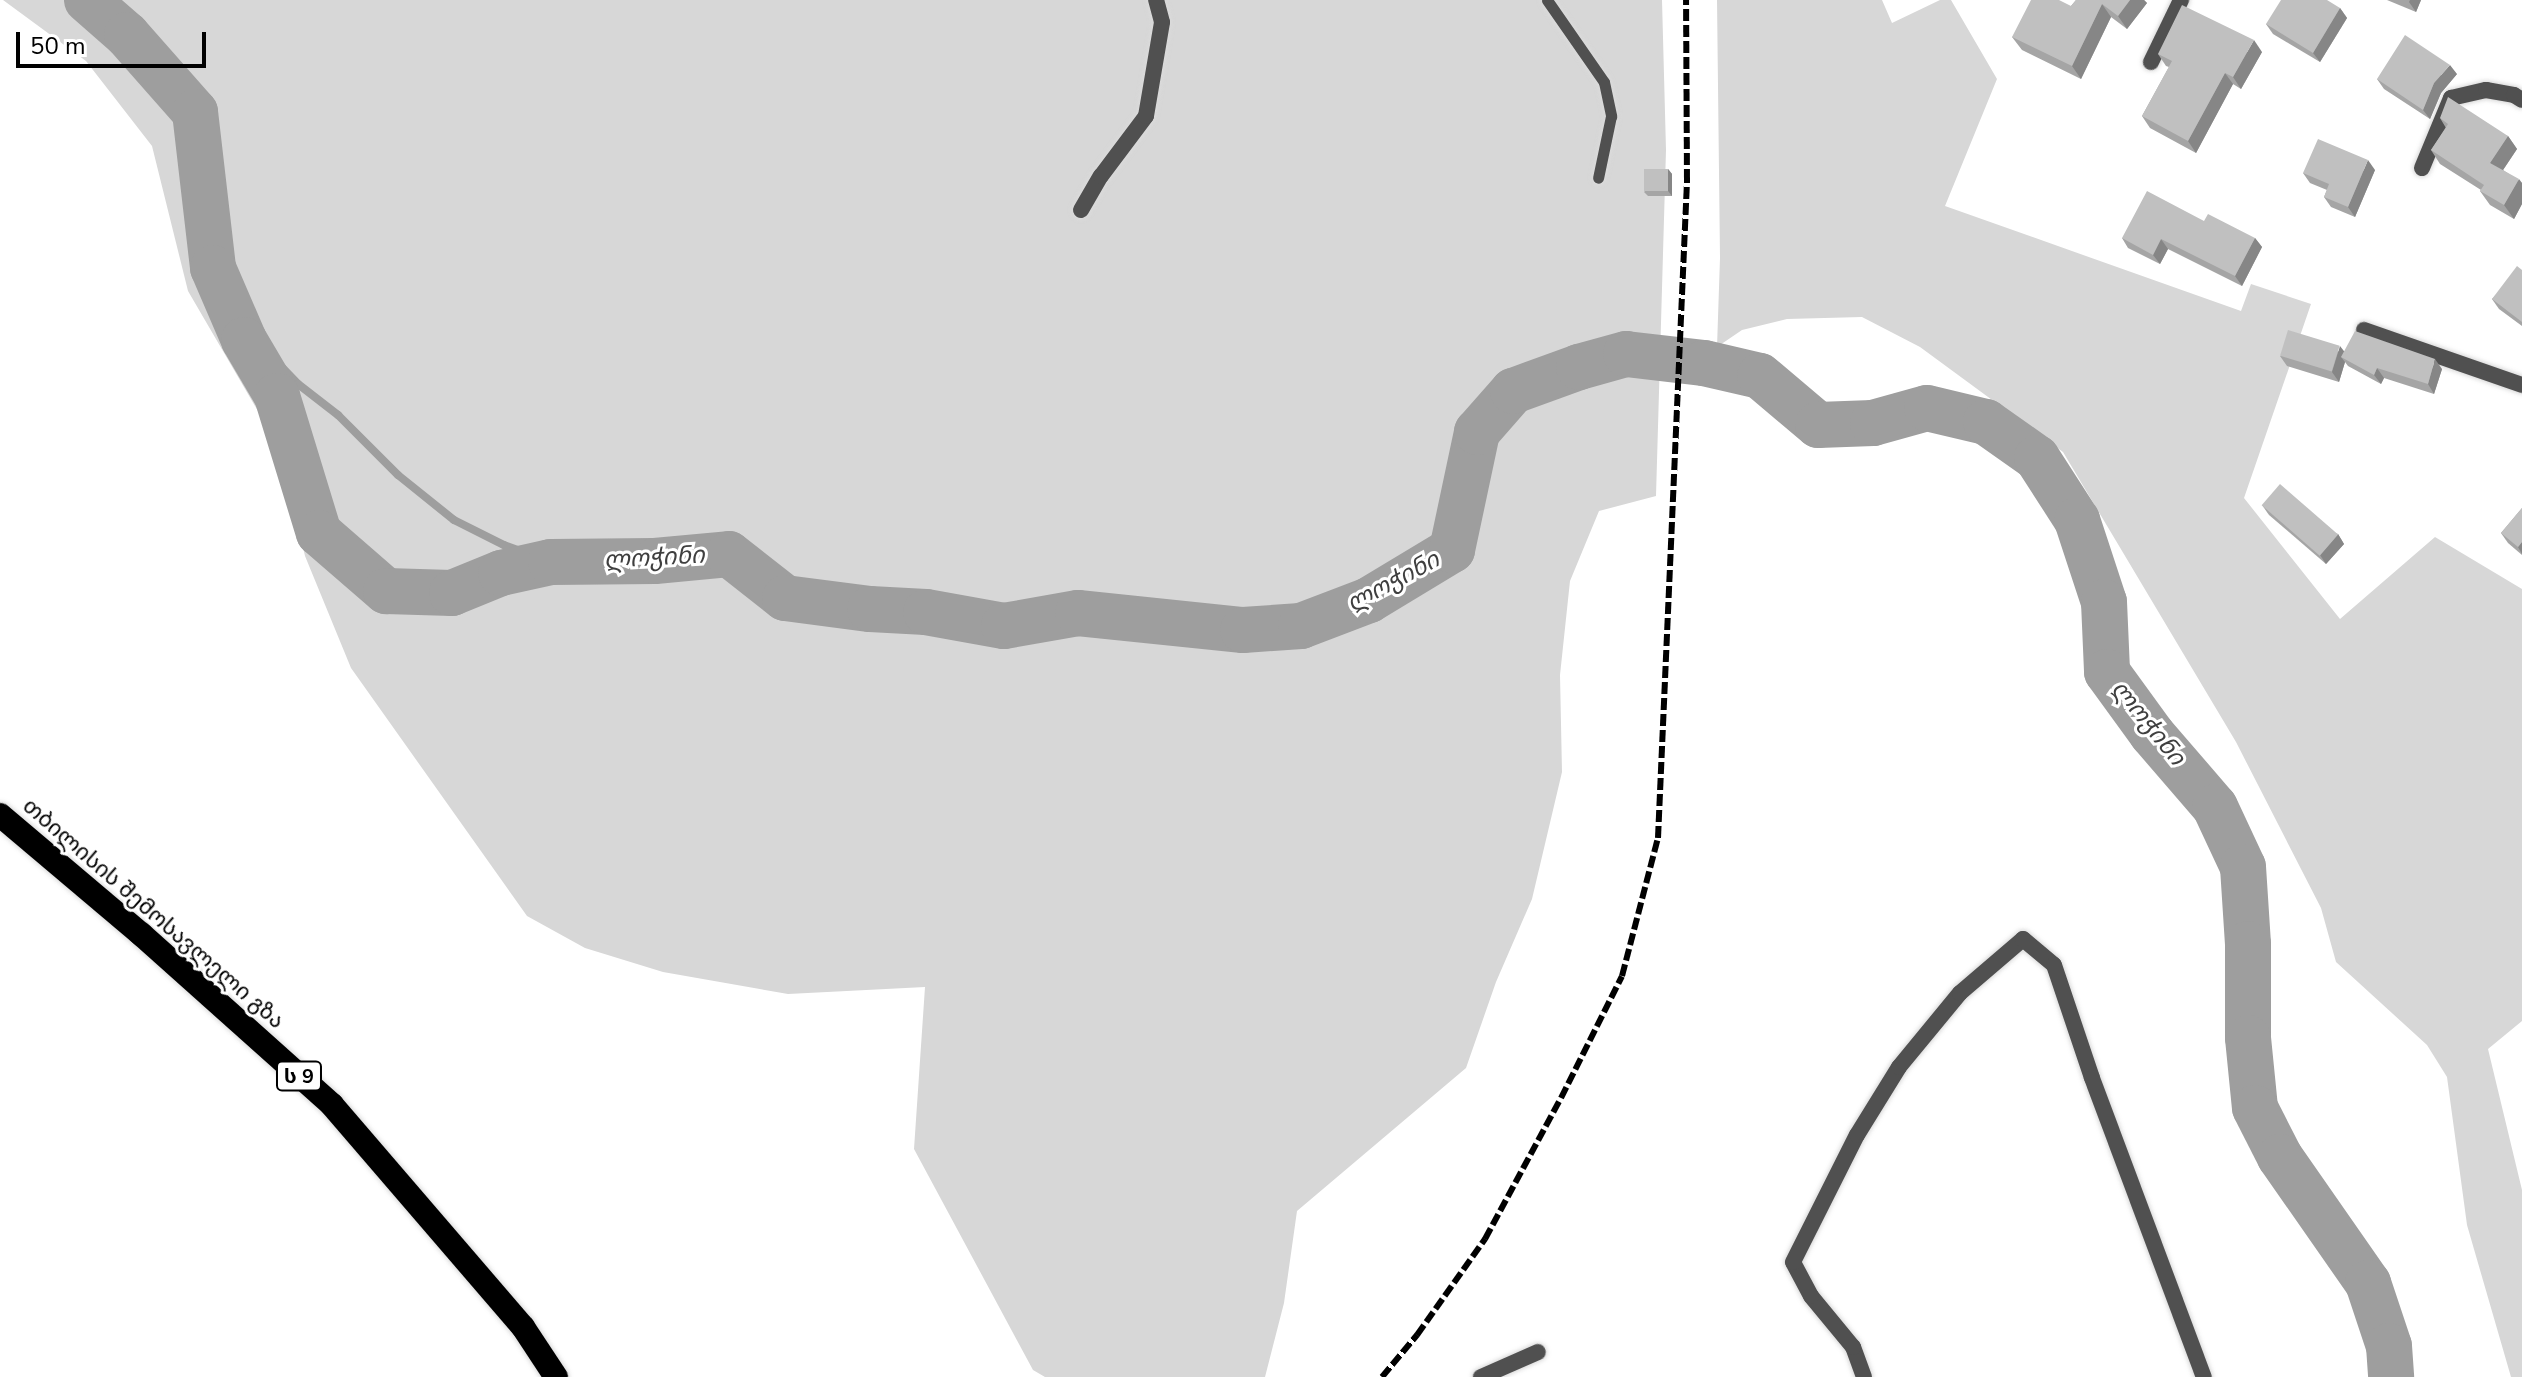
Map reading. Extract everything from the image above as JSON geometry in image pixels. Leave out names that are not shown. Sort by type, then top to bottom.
[{"type":"highway","name":"თბილისის შემოსავლელი გზა","points":[[0,815],[141,934],[332,1105],[523,1327],[556,1377]]},
{"type":"street","points":[[1081,210],[1101,176],[1146,116],[1162,22],[1156,0]]},
{"type":"street","points":[[2151,62],[2181,0]]},
{"type":"street","points":[[2422,168],[2451,98],[2486,90],[2514,95],[2522,100]]},
{"type":"street","points":[[2364,330],[2522,385]]},
{"type":"street","points":[[1864,1377],[1853,1347],[1811,1296],[1793,1262],[1857,1135],[1899,1067],[1960,993],[2023,939],[2054,965],[2204,1377]]},
{"type":"street","points":[[1481,1377],[1538,1352]]},
{"type":"lane","points":[[1547,0],[1604,82],[1611,116],[1598,178]]},
{"type":"shaded area","points":[[3,0],[1662,0],[1666,150],[1656,496],[1599,511],[1570,581],[1560,675],[1562,772],[1532,899],[1496,982],[1466,1068],[1297,1211],[1284,1303],[1265,1377],[1045,1377],[1033,1370],[914,1149],[925,987],[788,994],[663,972],[585,948],[527,916],[351,668],[305,556],[280,449],[188,291],[152,146],[86,61]]},
{"type":"shaded area","points":[[1717,0],[1882,0],[1892,23],[1940,0],[1951,0],[1997,79],[1945,206],[2241,311],[2251,284],[2311,304],[2244,498],[2340,619],[2435,537],[2522,589],[2522,1021],[2488,1049],[2522,1190],[2522,1377],[2511,1377],[2467,1225],[2447,1077],[2427,1045],[2336,962],[2321,908],[2236,742],[2063,452],[1920,347],[1862,317],[1787,319],[1742,330],[1717,347],[1720,258]]},
{"type":"building","points":[[2031,0],[2059,0],[2071,6],[2076,0],[2130,0],[2118,16],[2102,4],[2072,66],[2012,37]]},
{"type":"building","points":[[2281,0],[2327,0],[2340,8],[2313,53],[2266,24]]},
{"type":"building","points":[[2182,5],[2254,40],[2233,77],[2225,73],[2188,141],[2142,116],[2172,61],[2158,54]]},
{"type":"building","points":[[2405,35],[2450,65],[2434,83],[2423,110],[2377,79]]},
{"type":"building","points":[[2448,97],[2508,136],[2490,163],[2519,179],[2504,205],[2480,191],[2484,185],[2431,150],[2448,124],[2440,118]]},
{"type":"building","points":[[2318,139],[2368,160],[2348,207],[2324,197],[2329,184],[2303,173]]},
{"type":"building","points":[[1644,169],[1668,169],[1668,191],[1644,191]]},
{"type":"building","points":[[2147,191],[2204,221],[2208,214],[2255,238],[2235,276],[2161,239],[2153,255],[2122,238]]},
{"type":"building","points":[[2517,266],[2522,270],[2522,322],[2492,299]]},
{"type":"building","points":[[2288,330],[2340,346],[2332,372],[2280,356]]},
{"type":"building","points":[[2355,331],[2435,359],[2428,384],[2377,368],[2374,375],[2341,357]]},
{"type":"building","points":[[2280,484],[2338,535],[2320,556],[2262,505]]},
{"type":"building","points":[[2522,508],[2522,542],[2518,547],[2501,533]]},
{"type":"waterway","name":"ლოჭინი","points":[[87,0],[127,35],[195,112],[213,268],[244,340],[277,396],[319,533],[386,591],[452,593],[501,573],[551,562],[655,561],[729,554],[785,598],[870,609],[926,612],[1004,626],[1078,613],[1243,630],[1301,626],[1369,600],[1452,550],[1477,432],[1513,391],[1579,367],[1626,354],[1704,363],[1760,376],[1818,425],[1873,423],[1927,408],[1986,422],[2037,458],[2077,520],[2104,602],[2107,672],[2152,734],[2215,807],[2243,867],[2248,944],[2248,1038],[2255,1108],[2280,1157],[2368,1283],[2389,1346],[2391,1377]]},
{"type":"waterway","points":[[244,340],[274,359],[298,384],[338,415],[398,475],[454,520],[504,545],[551,562]]},
{"type":"railway","points":[[1382,1377],[1417,1335],[1485,1239],[1561,1098],[1622,976],[1658,838],[1687,181],[1686,0]]}]
